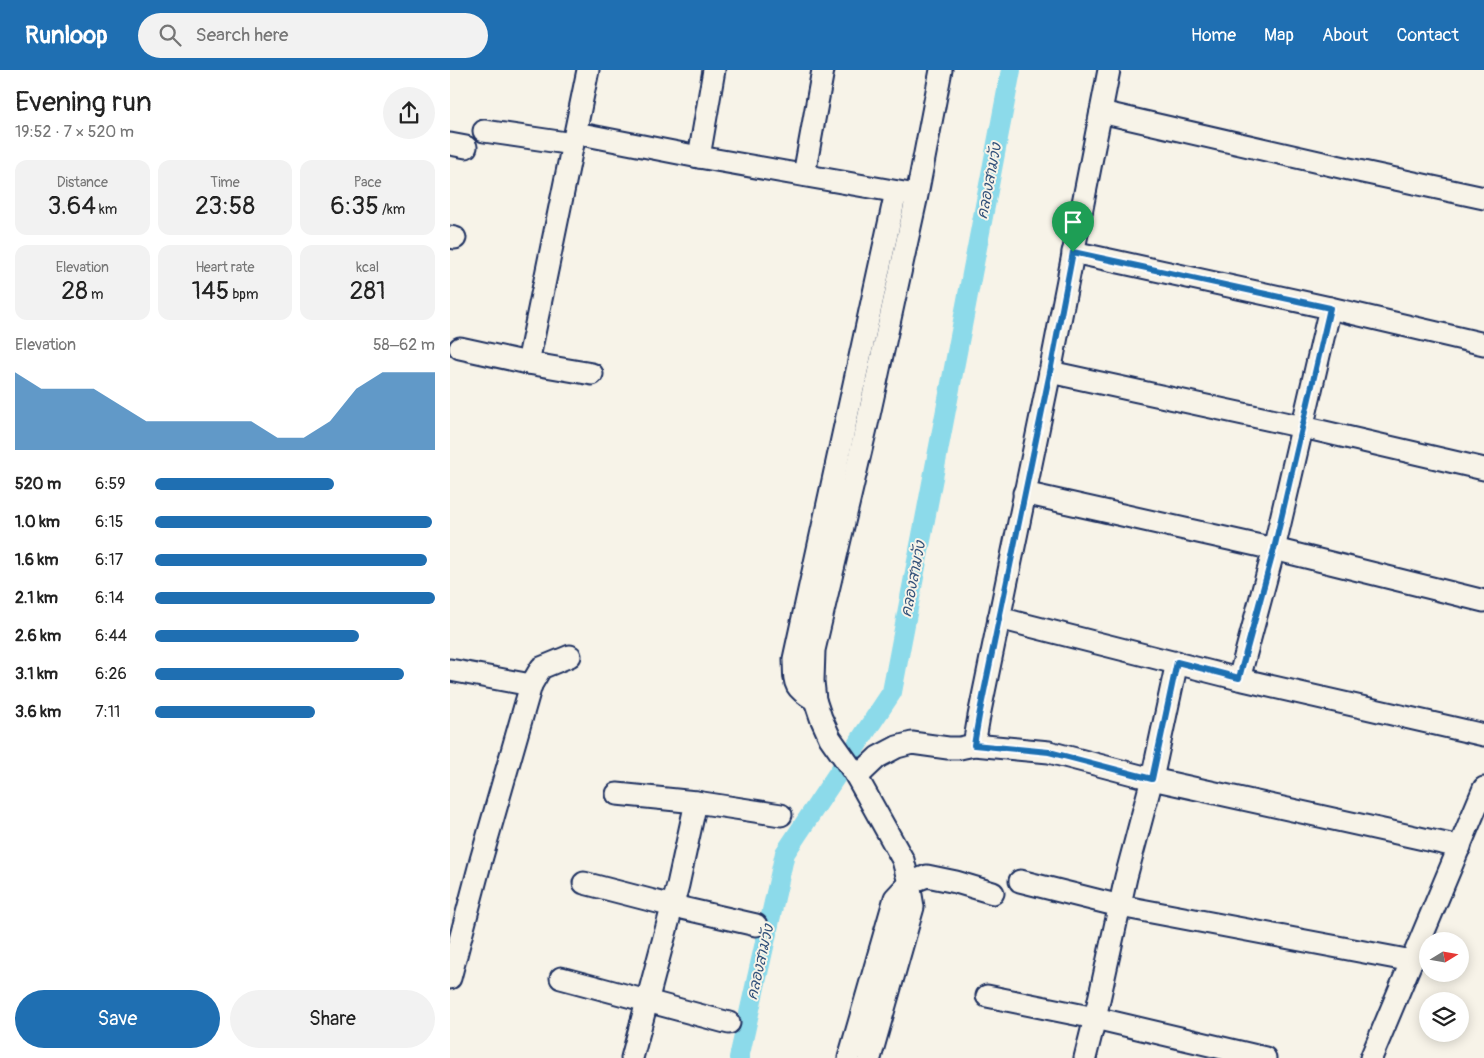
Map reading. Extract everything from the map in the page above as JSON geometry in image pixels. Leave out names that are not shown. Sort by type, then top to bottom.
[{"type":"street","points":[[528,362],[588,70]]},
{"type":"street","points":[[699,157],[714,70]]},
{"type":"street","points":[[804,175],[823,70]]},
{"type":"street","points":[[870,1058],[913,907],[903,860],[856,774],[830,738],[814,700],[814,650],[867,424],[917,195],[941,70]]},
{"type":"street","points":[[974,745],[1109,70]]},
{"type":"street","points":[[1101,112],[1484,198]]},
{"type":"street","points":[[484,131],[575,138],[699,157],[917,195]]},
{"type":"street","points":[[814,700],[801,692],[796,684],[794,659],[896,192]]},
{"type":"street","points":[[1073,252],[1484,344]]},
{"type":"street","points":[[1239,678],[1274,549],[1330,308]]},
{"type":"street","points":[[460,348],[592,374]]},
{"type":"street","points":[[1050,372],[1484,469]]},
{"type":"street","points":[[1024,493],[1274,549],[1484,601]]},
{"type":"street","points":[[999,618],[1239,678],[1484,735]]},
{"type":"street","points":[[450,978],[531,684],[541,668],[570,656]]},
{"type":"street","points":[[1085,1058],[1152,779],[1177,662]]},
{"type":"street","points":[[450,670],[531,684]]},
{"type":"street","points":[[856,774],[897,747],[912,743],[948,748],[974,745],[1049,752],[1152,779],[1460,847]]},
{"type":"street","points":[[1371,1058],[1484,788]]},
{"type":"street","points":[[617,794],[696,802],[781,814]]},
{"type":"street","points":[[632,1058],[672,906],[696,802]]},
{"type":"street","points":[[849,1058],[895,898],[909,883],[927,876],[994,893]]},
{"type":"street","points":[[1020,881],[1120,906],[1412,961]]},
{"type":"street","points":[[584,883],[756,925]]},
{"type":"street","points":[[561,978],[729,1023]]},
{"type":"street","points":[[986,996],[1096,1018],[1265,1058]]},
{"type":"waterway","name":"คลองสามวัง","points":[[739,1058],[785,853],[892,692],[1011,70]]},
{"type":"route","points":[[1073,252],[1330,308],[1274,549],[1239,678],[1177,662],[1152,779],[1049,752],[974,745],[1073,252]]}]
